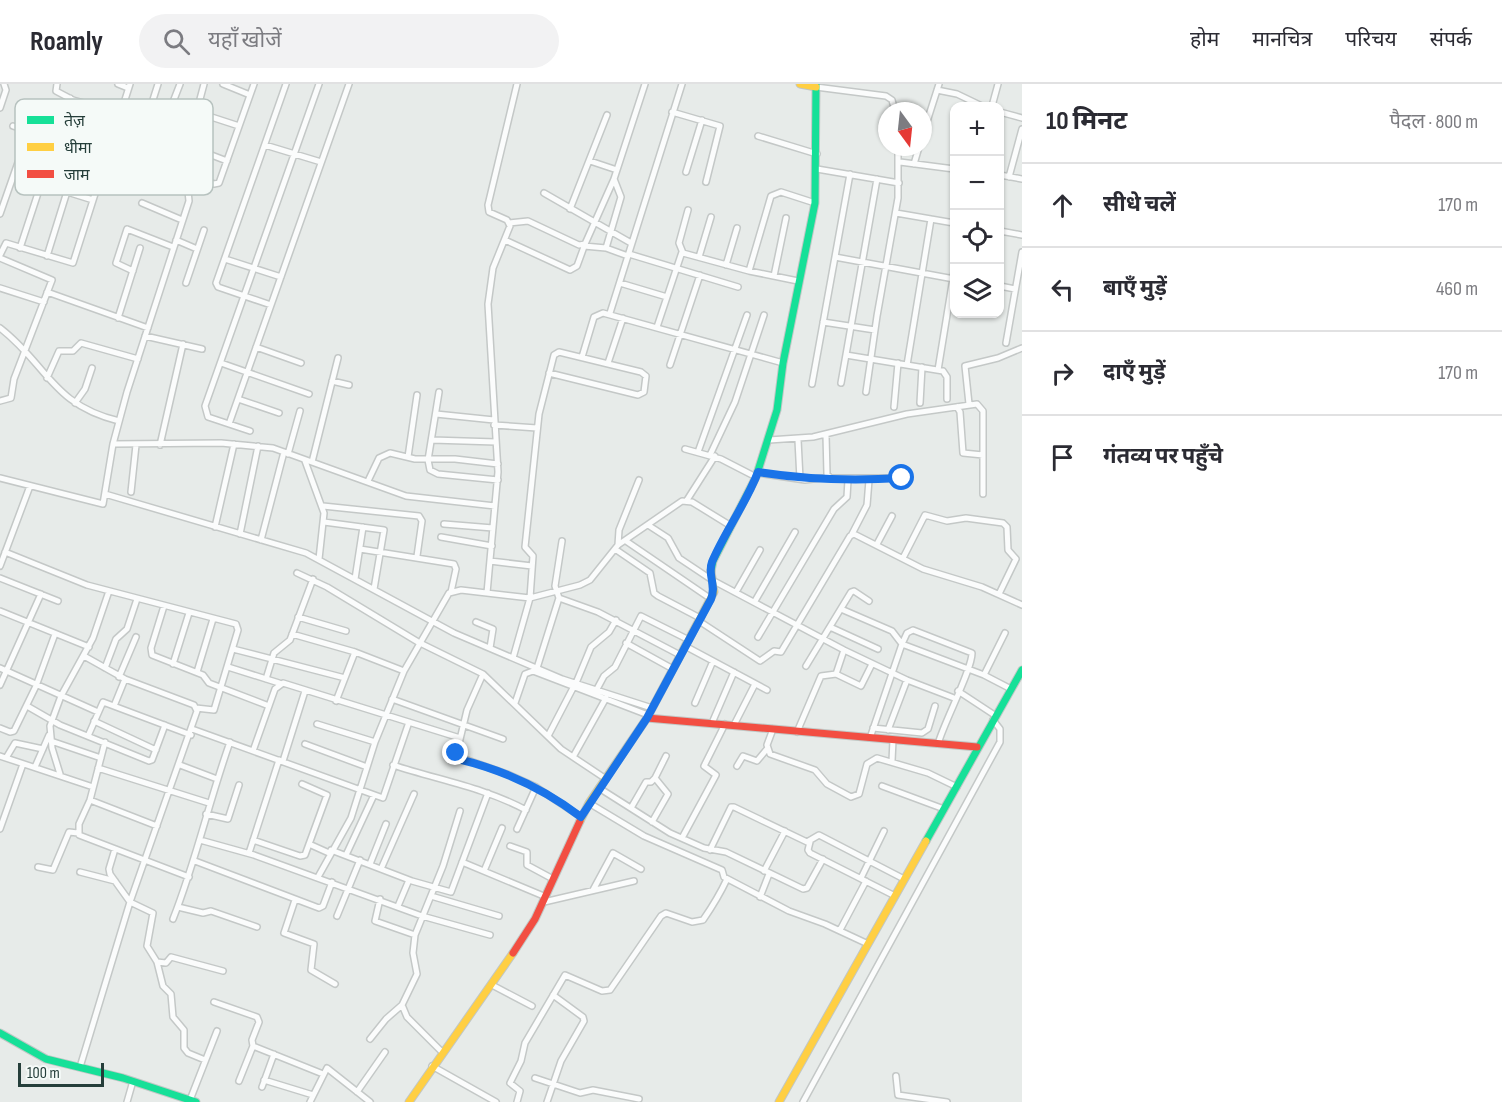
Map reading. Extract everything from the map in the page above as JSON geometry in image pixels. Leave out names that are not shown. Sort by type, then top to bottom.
[{"type":"street","points":[[0,108],[6,90],[4,84]]},
{"type":"street","points":[[57,84],[57,92],[73,99]]},
{"type":"street","points":[[117,84],[129,86]]},
{"type":"street","points":[[154,99],[158,84]]},
{"type":"street","points":[[175,99],[180,84]]},
{"type":"street","points":[[200,99],[204,84]]},
{"type":"street","points":[[223,84],[250,95]]},
{"type":"street","points":[[213,184],[216,185],[227,161],[254,84]]},
{"type":"street","points":[[271,305],[217,285],[286,84]]},
{"type":"street","points":[[250,431],[208,417],[204,410],[319,84]]},
{"type":"street","points":[[229,424],[349,84]]},
{"type":"street","points":[[518,84],[488,205],[489,212],[509,223],[528,221],[579,245],[606,248],[677,267],[738,287]]},
{"type":"street","points":[[505,240],[570,270],[577,266],[614,179],[645,84]]},
{"type":"street","points":[[610,313],[682,84]]},
{"type":"street","points":[[800,84],[886,96],[893,102]]},
{"type":"street","points":[[948,92],[950,84]]},
{"type":"street","points":[[993,102],[998,84]]},
{"type":"street","points":[[410,1102],[432,1066],[518,947],[545,899],[581,817],[649,713],[711,599],[714,586],[713,561],[757,475],[770,440],[777,410],[783,363],[814,203],[817,169],[816,86]]},
{"type":"street","points":[[932,106],[938,87],[972,102]]},
{"type":"street","points":[[672,112],[718,124],[721,128],[706,182]]},
{"type":"street","points":[[1004,113],[1022,118]]},
{"type":"street","points":[[570,209],[607,115]]},
{"type":"street","points":[[213,118],[239,126]]},
{"type":"street","points":[[686,172],[702,120]]},
{"type":"street","points":[[1010,177],[1022,129]]},
{"type":"street","points":[[758,136],[817,154]]},
{"type":"street","points":[[265,145],[321,162]]},
{"type":"street","points":[[213,156],[227,161]]},
{"type":"street","points":[[866,392],[896,213],[899,156]]},
{"type":"street","points":[[914,164],[916,156]]},
{"type":"street","points":[[590,160],[617,170]]},
{"type":"street","points":[[900,162],[950,168]]},
{"type":"street","points":[[817,169],[899,183]]},
{"type":"street","points":[[0,214],[15,171]]},
{"type":"street","points":[[812,384],[850,174]]},
{"type":"street","points":[[1004,176],[1022,178]]},
{"type":"street","points":[[606,248],[621,197],[614,179]]},
{"type":"street","points":[[841,383],[877,179]]},
{"type":"street","points":[[749,271],[771,196],[781,192],[814,203]]},
{"type":"street","points":[[544,193],[631,243]]},
{"type":"street","points":[[20,248],[38,195]]},
{"type":"street","points":[[47,256],[66,195]]},
{"type":"street","points":[[77,195],[93,200]]},
{"type":"street","points":[[0,239],[20,248],[73,263],[95,195]]},
{"type":"street","points":[[0,478],[99,505],[104,499],[119,421],[189,195]]},
{"type":"street","points":[[142,203],[182,220]]},
{"type":"street","points":[[657,327],[682,252],[679,243],[688,210]]},
{"type":"street","points":[[896,213],[950,222]]},
{"type":"street","points":[[699,257],[711,217]]},
{"type":"street","points":[[774,276],[786,218]]},
{"type":"street","points":[[907,365],[931,219]]},
{"type":"street","points":[[487,593],[498,480],[488,304],[493,268],[505,240],[509,223]]},
{"type":"street","points":[[726,265],[736,228]]},
{"type":"street","points":[[133,271],[116,263],[128,230],[173,247]]},
{"type":"street","points":[[186,283],[204,230]]},
{"type":"street","points":[[1004,232],[1022,235]]},
{"type":"street","points":[[176,240],[197,249]]},
{"type":"street","points":[[0,401],[11,398],[13,383],[24,350],[44,302],[51,278],[0,256],[6,243]]},
{"type":"street","points":[[118,318],[140,248]]},
{"type":"street","points":[[682,252],[749,271],[798,281]]},
{"type":"street","points":[[1006,343],[1022,252]]},
{"type":"street","points":[[835,257],[950,278]]},
{"type":"street","points":[[225,259],[281,277]]},
{"type":"street","points":[[670,365],[700,275]]},
{"type":"street","points":[[620,283],[667,297]]},
{"type":"street","points":[[1004,287],[1015,289]]},
{"type":"street","points":[[0,288],[44,302]]},
{"type":"street","points":[[47,292],[148,328]]},
{"type":"street","points":[[938,370],[950,302]]},
{"type":"street","points":[[582,357],[594,317],[599,313],[610,313],[734,351],[783,363]]},
{"type":"street","points":[[698,452],[747,315]]},
{"type":"street","points":[[318,877],[351,818],[375,742],[404,671],[444,597],[452,592],[530,598],[557,596],[590,580],[617,547],[676,504],[687,500],[713,456],[730,415],[764,315]]},
{"type":"street","points":[[608,363],[622,318]]},
{"type":"street","points":[[823,322],[875,330]]},
{"type":"street","points":[[0,328],[24,350],[62,394],[91,412],[119,421]]},
{"type":"street","points":[[145,336],[202,349]]},
{"type":"street","points":[[47,378],[59,351],[73,351],[81,343],[138,359]]},
{"type":"street","points":[[160,445],[183,345]]},
{"type":"street","points":[[256,347],[301,363]]},
{"type":"street","points":[[969,404],[965,366],[998,358],[1022,348]]},
{"type":"street","points":[[513,658],[530,598],[533,556],[525,547],[537,428],[549,374],[556,353],[608,363],[644,374],[647,381],[643,394],[638,395],[549,374]]},
{"type":"street","points":[[846,355],[938,370],[946,377],[947,399]]},
{"type":"street","points":[[319,559],[324,522],[323,506],[309,461],[338,358]]},
{"type":"street","points":[[220,363],[309,394]]},
{"type":"street","points":[[894,407],[898,363]]},
{"type":"street","points":[[920,403],[922,367]]},
{"type":"street","points":[[75,403],[85,389],[92,368]]},
{"type":"street","points":[[332,381],[349,385]]},
{"type":"street","points":[[439,392],[428,460],[430,470],[438,474],[498,480]]},
{"type":"street","points":[[408,457],[417,395]]},
{"type":"street","points":[[238,399],[279,413]]},
{"type":"street","points":[[770,440],[798,440],[826,435],[889,417],[969,404],[982,407],[983,495]]},
{"type":"street","points":[[957,406],[960,412],[963,453],[983,455]]},
{"type":"street","points":[[261,540],[300,411]]},
{"type":"street","points":[[436,414],[537,428]]},
{"type":"street","points":[[826,435],[828,477]]},
{"type":"street","points":[[432,440],[496,442]]},
{"type":"street","points":[[798,440],[800,479]]},
{"type":"street","points":[[113,444],[258,446],[286,453],[406,496],[495,506]]},
{"type":"street","points":[[215,527],[234,444]]},
{"type":"street","points":[[131,492],[136,446]]},
{"type":"street","points":[[240,534],[258,446]]},
{"type":"street","points":[[685,449],[713,456],[757,475],[815,480],[828,477],[848,480],[902,478]]},
{"type":"street","points":[[368,481],[383,454],[428,460],[455,459],[498,464]]},
{"type":"street","points":[[617,547],[619,530],[639,480]]},
{"type":"street","points":[[758,638],[834,508],[847,496],[848,480]]},
{"type":"street","points":[[617,547],[650,573],[654,593],[763,661],[772,652],[782,651],[852,534],[867,505],[869,480]]},
{"type":"street","points":[[0,566],[30,486]]},
{"type":"street","points":[[104,499],[215,527],[319,559],[430,622],[606,698],[649,713],[711,723],[797,732],[977,747]]},
{"type":"street","points":[[687,500],[731,526]]},
{"type":"street","points":[[323,506],[419,516],[422,521],[417,556]]},
{"type":"street","points":[[903,558],[925,515],[947,521],[966,518],[1003,523],[1007,527],[1008,550],[1016,559],[999,594]]},
{"type":"street","points":[[877,544],[892,516]]},
{"type":"street","points":[[324,522],[384,530],[374,589]]},
{"type":"street","points":[[444,524],[493,528]]},
{"type":"street","points":[[648,525],[668,538],[679,558],[712,580],[872,664],[954,698]]},
{"type":"street","points":[[355,579],[363,527]]},
{"type":"street","points":[[755,601],[795,532]]},
{"type":"street","points":[[852,534],[877,544],[933,574],[999,594],[1022,604]]},
{"type":"street","points":[[441,537],[492,546]]},
{"type":"street","points":[[537,668],[557,596],[562,541]]},
{"type":"street","points":[[626,541],[711,599]]},
{"type":"street","points":[[360,549],[417,556],[454,564],[456,569],[452,592]]},
{"type":"street","points":[[736,592],[760,550]]},
{"type":"street","points":[[5,552],[109,591],[236,624],[238,630],[214,710],[196,708],[122,678],[84,656]]},
{"type":"street","points":[[490,561],[532,566]]},
{"type":"street","points":[[297,573],[313,579],[418,642],[483,674],[548,736],[573,757],[606,779]]},
{"type":"street","points":[[0,578],[58,600]]},
{"type":"street","points":[[266,679],[271,658],[285,645],[292,633],[313,579]]},
{"type":"street","points":[[60,774],[51,741],[51,721],[61,696],[89,647],[109,591]]},
{"type":"street","points":[[806,666],[852,591],[869,601]]},
{"type":"street","points":[[0,685],[41,594]]},
{"type":"street","points":[[557,596],[616,620],[680,656]]},
{"type":"street","points":[[105,668],[116,639],[127,628],[137,598]]},
{"type":"street","points":[[164,606],[151,652],[155,657],[197,672],[209,682],[269,706]]},
{"type":"street","points":[[841,609],[892,631],[902,644],[984,675],[1006,686]]},
{"type":"street","points":[[0,611],[89,647]]},
{"type":"street","points":[[173,664],[189,613]]},
{"type":"street","points":[[597,689],[604,676],[615,667],[633,629],[640,617],[644,615],[713,661],[767,690]]},
{"type":"street","points":[[298,617],[346,632]]},
{"type":"street","points":[[197,672],[213,619]]},
{"type":"street","points":[[548,736],[575,685],[591,647],[609,632],[616,620]]},
{"type":"street","points":[[476,622],[493,629],[490,648]]},
{"type":"street","points":[[830,627],[878,649]]},
{"type":"street","points":[[870,738],[902,644],[907,633],[913,630],[970,651],[972,656],[938,744]]},
{"type":"street","points":[[292,633],[355,652],[404,671]]},
{"type":"street","points":[[984,675],[1005,633]]},
{"type":"street","points":[[0,728],[13,732],[36,686],[55,634]]},
{"type":"street","points":[[114,706],[136,637]]},
{"type":"street","points":[[626,643],[673,669]]},
{"type":"street","points":[[233,649],[345,678]]},
{"type":"street","points":[[836,674],[844,650]]},
{"type":"street","points":[[336,701],[355,652]]},
{"type":"street","points":[[695,703],[713,661]]},
{"type":"street","points":[[797,732],[821,676],[836,674],[855,686],[861,686],[872,664]]},
{"type":"street","points":[[228,667],[460,738]]},
{"type":"street","points":[[0,668],[98,712]]},
{"type":"street","points":[[779,1102],[957,787],[1006,686],[1022,670]]},
{"type":"street","points":[[515,704],[525,674],[529,671],[597,689],[649,713]]},
{"type":"street","points":[[711,723],[734,672]]},
{"type":"street","points":[[483,674],[462,725],[458,759],[493,768],[536,787],[581,817]]},
{"type":"street","points":[[888,730],[907,680]]},
{"type":"street","points":[[254,751],[279,683]]},
{"type":"street","points":[[734,725],[755,684]]},
{"type":"street","points":[[249,853],[305,691]]},
{"type":"street","points":[[803,1102],[1000,742],[1000,729],[991,714],[958,692]]},
{"type":"street","points":[[573,757],[606,698]]},
{"type":"street","points":[[392,699],[503,739]]},
{"type":"street","points":[[88,736],[103,702],[165,725],[230,742],[374,795],[384,796],[409,722]]},
{"type":"street","points":[[27,706],[51,721],[149,761],[152,760],[165,725]]},
{"type":"street","points":[[873,728],[926,732],[935,706]]},
{"type":"street","points":[[80,1067],[130,902],[147,861],[157,826],[180,765],[196,708]]},
{"type":"street","points":[[94,721],[156,750]]},
{"type":"street","points":[[317,724],[375,742]]},
{"type":"street","points":[[682,838],[716,775],[704,766],[724,724]]},
{"type":"street","points":[[737,766],[743,756],[757,761],[767,749],[772,729]]},
{"type":"street","points":[[35,767],[50,734]]},
{"type":"street","points":[[892,761],[893,740]]},
{"type":"street","points":[[51,741],[101,758]]},
{"type":"street","points":[[78,833],[90,800],[105,742]]},
{"type":"street","points":[[173,919],[195,861],[209,803],[230,742]]},
{"type":"street","points":[[43,749],[15,743],[3,757],[60,774],[93,787]]},
{"type":"street","points":[[304,744],[367,766]]},
{"type":"street","points":[[767,749],[770,753],[814,770],[827,784],[854,797],[859,794],[870,760],[877,758],[941,778],[957,787]]},
{"type":"street","points":[[631,808],[646,782],[651,782],[655,778],[666,756]]},
{"type":"street","points":[[0,829],[3,811],[23,764]]},
{"type":"street","points":[[180,765],[217,778]]},
{"type":"street","points":[[393,765],[444,782],[457,782],[526,810]]},
{"type":"street","points":[[98,768],[209,803]]},
{"type":"street","points":[[322,791],[327,778]]},
{"type":"street","points":[[652,822],[668,792],[655,778]]},
{"type":"street","points":[[253,840],[300,856],[305,855],[327,797],[322,791],[302,784]]},
{"type":"street","points":[[206,814],[228,819],[239,785]]},
{"type":"street","points":[[882,786],[944,809]]},
{"type":"street","points":[[517,829],[536,787]]},
{"type":"street","points":[[599,788],[682,838],[710,850],[726,852],[804,890],[823,859]]},
{"type":"street","points":[[309,844],[360,860],[409,880],[452,891],[488,793]]},
{"type":"street","points":[[381,869],[414,794]]},
{"type":"street","points":[[346,855],[374,795]]},
{"type":"street","points":[[90,800],[157,826]]},
{"type":"street","points":[[589,803],[644,836],[722,870],[727,879],[760,897],[868,944]]},
{"type":"street","points":[[710,850],[733,806],[810,842]]},
{"type":"street","points":[[370,1039],[386,1019],[402,1005],[417,974],[413,953],[416,935],[435,887],[460,811]]},
{"type":"street","points":[[370,864],[386,825]]},
{"type":"street","points":[[484,871],[502,828]]},
{"type":"street","points":[[760,897],[766,873],[785,831]]},
{"type":"street","points":[[840,930],[884,831]]},
{"type":"street","points":[[38,867],[53,870],[69,832],[78,833],[81,837],[189,878]]},
{"type":"street","points":[[895,896],[809,852],[810,842],[815,835],[819,835],[904,879]]},
{"type":"street","points":[[200,840],[249,853],[422,916],[490,935]]},
{"type":"street","points":[[510,846],[527,852],[527,865],[554,879]]},
{"type":"street","points":[[115,849],[109,869],[115,881],[130,902],[153,913],[147,946],[157,962],[164,987],[171,994],[173,1017],[184,1030],[184,1048],[188,1053],[206,1060]]},
{"type":"street","points":[[593,890],[613,854],[641,869]]},
{"type":"street","points":[[337,916],[360,860]]},
{"type":"street","points":[[195,861],[295,900],[322,907],[332,882]]},
{"type":"street","points":[[462,862],[545,899],[634,881]]},
{"type":"street","points":[[80,872],[115,881]]},
{"type":"street","points":[[517,1102],[520,1091],[510,1085],[521,1061],[525,1043],[567,974],[602,991],[610,990],[661,916],[669,913],[692,922],[703,920],[718,898],[727,879]]},
{"type":"street","points":[[398,906],[409,880]]},
{"type":"street","points":[[431,897],[499,916]]},
{"type":"street","points":[[380,899],[375,921],[416,935]]},
{"type":"street","points":[[295,900],[284,933],[314,944],[311,970],[335,984]]},
{"type":"street","points":[[178,907],[203,913],[211,911],[257,927]]},
{"type":"street","points":[[157,962],[164,964],[169,958],[173,958],[223,971]]},
{"type":"street","points":[[492,985],[532,1006]]},
{"type":"street","points":[[547,1102],[561,1061],[584,1021],[583,1017],[553,996]]},
{"type":"street","points":[[214,1002],[258,1017],[259,1022],[252,1040],[253,1046],[239,1081]]},
{"type":"street","points":[[402,1005],[407,1017],[442,1052]]},
{"type":"street","points":[[0,1033],[46,1059],[133,1081],[193,1101],[217,1031]]},
{"type":"street","points":[[253,1046],[323,1074]]},
{"type":"street","points":[[357,1092],[385,1052]]},
{"type":"street","points":[[262,1087],[274,1054]]},
{"type":"street","points":[[432,1066],[496,1102]]},
{"type":"street","points":[[310,1102],[327,1068],[370,1102]]},
{"type":"street","points":[[896,1076],[898,1095],[947,1102]]},
{"type":"street","points":[[535,1078],[584,1093],[593,1090],[639,1099]]},
{"type":"street","points":[[264,1080],[313,1095]]},
{"type":"street","points":[[127,1102],[133,1081]]},
{"type":"street","points":[[584,1093],[586,1102]]},
{"type":"traffic: fast","points":[[711,571],[713,561],[756,477],[777,410],[783,363],[815,203],[816,84]]},
{"type":"traffic: fast","points":[[926,841],[1022,670]]},
{"type":"traffic: fast","points":[[0,1033],[46,1059],[123,1078],[196,1102]]},
{"type":"traffic: slow","points":[[800,84],[816,87]]},
{"type":"traffic: slow","points":[[580,821],[589,803],[647,718],[714,592],[711,571]]},
{"type":"traffic: slow","points":[[779,1102],[926,841]]},
{"type":"traffic: slow","points":[[409,1102],[513,953]]},
{"type":"traffic: jam","points":[[647,718],[977,747]]},
{"type":"traffic: jam","points":[[513,953],[535,919],[580,821]]},
{"type":"route","points":[[456,753],[458,759],[493,768],[536,787],[581,817],[647,718],[711,599],[714,592],[711,573],[713,561],[742,508],[758,472],[805,480],[828,477],[848,480],[902,478]]}]
